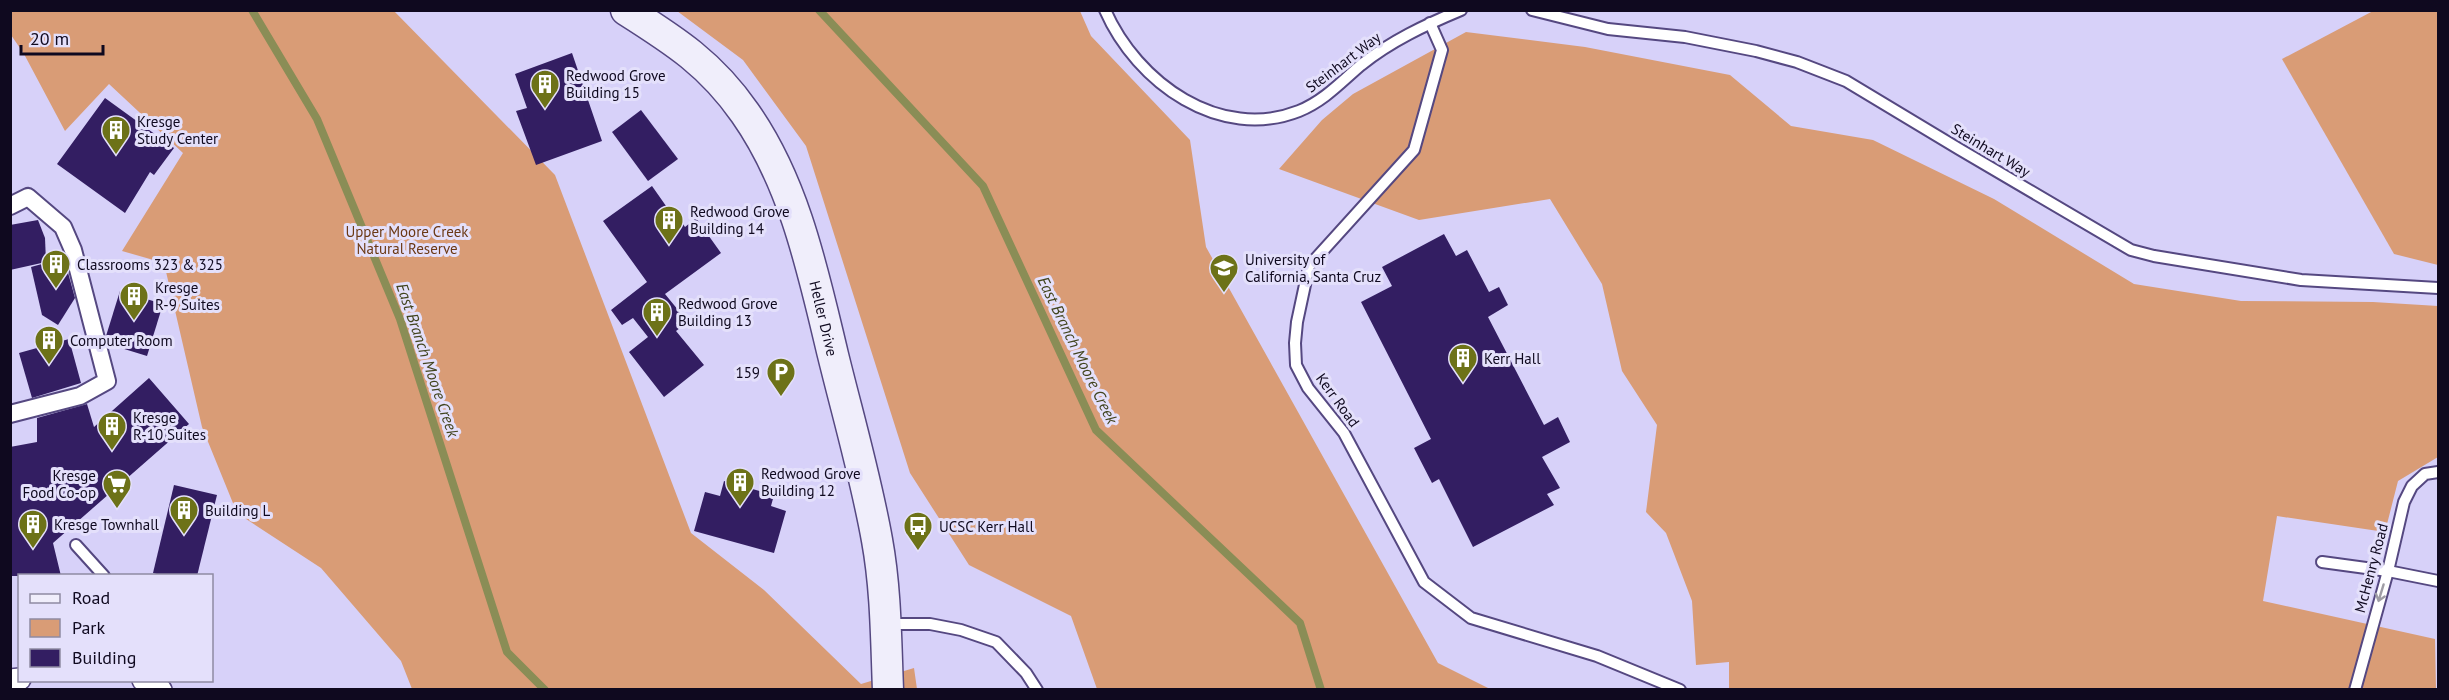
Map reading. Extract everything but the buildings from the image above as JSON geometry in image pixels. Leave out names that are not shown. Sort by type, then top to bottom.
[{"type":"main road","name":"Heller Drive","points":[[626,10],[683,46],[714,74],[745,113],[763,142],[795,212],[819,296],[873,519],[880,558],[886,624],[888,690]]},
{"type":"street","points":[[10,206],[28,197],[63,227],[73,250],[107,381],[80,396],[10,414]]},
{"type":"street","points":[[145,682],[161,690]]},
{"type":"lane","name":"Steinhart Way","points":[[1106,10],[1126,47],[1151,76],[1181,99],[1207,110],[1247,121],[1266,120],[1300,111],[1329,94],[1362,65],[1394,42],[1461,10]]},
{"type":"lane","name":"Steinhart Way","points":[[1532,10],[1608,29],[1685,37],[1756,51],[1797,62],[1846,81],[2131,249],[2154,256],[2301,280],[2439,288]]},
{"type":"lane","name":"Kerr Road","points":[[1430,23],[1442,50],[1414,150],[1309,266],[1297,322],[1296,365],[1308,388],[1344,433],[1424,582],[1471,618],[1597,656],[1680,690]]},
{"type":"lane","name":"McHenry Road","points":[[2355,690],[2388,571],[2404,502],[2412,486],[2425,474],[2439,472]]},
{"type":"lane","points":[[76,545],[102,574]]},
{"type":"lane","points":[[2322,562],[2439,581]]},
{"type":"lane","points":[[886,624],[930,624],[961,630],[996,642],[1026,673],[1036,690]]},
{"type":"green space","name":"Upper Moore Creek Natural Reserve","points":[[10,11],[394,11],[555,175],[691,533],[764,590],[861,684],[914,668],[917,689],[412,689],[401,661],[321,568],[237,513],[202,427],[164,263],[122,251],[183,153],[109,84],[65,131],[24,54],[11,35]]},
{"type":"green space","points":[[677,11],[1080,11],[1091,36],[1190,140],[1206,247],[1438,663],[1490,689],[1097,689],[1071,616],[969,565],[910,473],[806,146],[743,60]]},
{"type":"green space","points":[[2373,11],[2438,11],[2438,265],[2394,254],[2282,59]]},
{"type":"green space","points":[[1466,32],[1585,47],[1730,75],[1791,126],[1873,140],[1994,199],[2134,284],[2241,301],[2373,302],[2438,306],[2438,457],[2398,481],[2385,532],[2277,516],[2263,601],[2435,639],[2436,689],[1729,689],[1729,662],[1696,665],[1692,601],[1666,533],[1646,512],[1657,425],[1622,371],[1602,284],[1550,199],[1419,220],[1279,169],[1322,120],[1353,94]]},
{"type":"waterway","name":"East Branch Moore Creek","points":[[252,10],[317,119],[400,319],[507,652],[545,690]]},
{"type":"waterway","name":"East Branch Moore Creek","points":[[819,10],[983,186],[1096,430],[1300,623],[1321,690]]},
{"type":"place","name":"Redwood Grove Building 15","points":[[545,110]]},
{"type":"place","name":"Kresge Study Center","points":[[116,156]]},
{"type":"place","name":"Redwood Grove Building 14","points":[[669,246]]},
{"type":"place","name":"Classrooms 323 & 325","points":[[56,290]]},
{"type":"place","name":"University of California, Santa Cruz","points":[[1224,294]]},
{"type":"place","name":"Kresge R-9 Suites","points":[[134,322]]},
{"type":"place","name":"Redwood Grove Building 13","points":[[657,338]]},
{"type":"place","name":"Computer Room","points":[[49,366]]},
{"type":"place","name":"Kerr Hall","points":[[1463,384]]},
{"type":"place","name":"159","points":[[781,398]]},
{"type":"place","name":"Kresge R-10 Suites","points":[[112,452]]},
{"type":"place","name":"Redwood Grove Building 12","points":[[740,508]]},
{"type":"place","name":"Kresge Food Co-op","points":[[117,510]]},
{"type":"place","name":"Building L","points":[[184,536]]},
{"type":"place","name":"Kresge Townhall","points":[[33,550]]},
{"type":"place","name":"UCSC Kerr Hall","points":[[918,552]]}]
